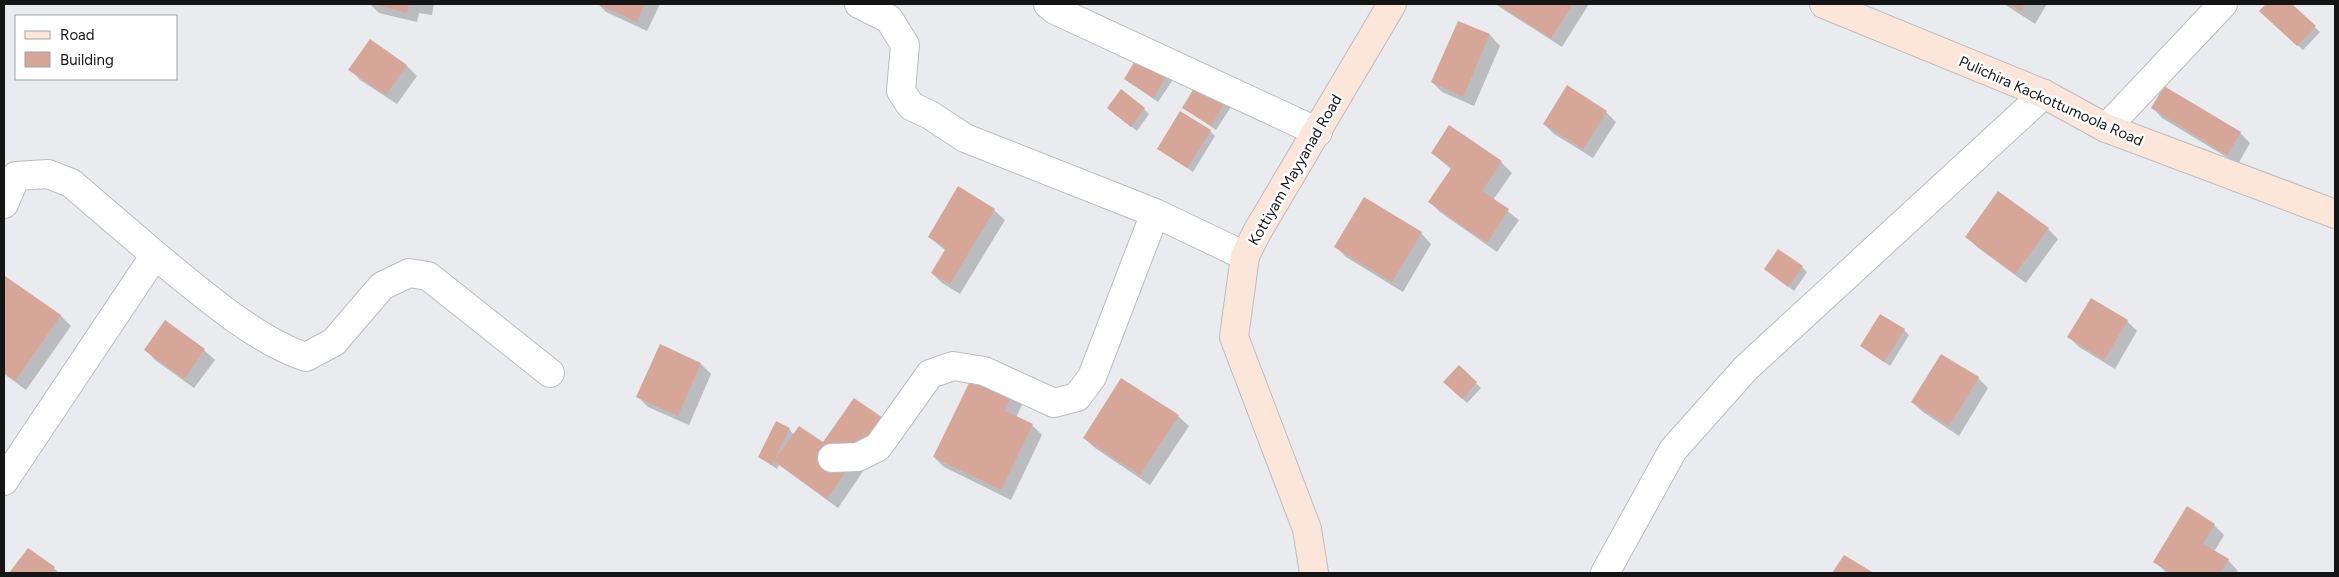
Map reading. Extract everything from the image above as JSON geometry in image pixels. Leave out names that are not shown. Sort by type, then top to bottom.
[{"type":"main road","name":"Kottiyam Mayyanad Road","points":[[1314,573],[1307,529],[1234,337],[1245,256],[1257,232],[1318,132],[1392,4]]},
{"type":"main road","name":"Pulichira Kackottumoola Road","points":[[1824,4],[2044,94],[2106,128],[2335,214]]},
{"type":"street","points":[[859,4],[890,19],[904,45],[901,91],[911,106],[930,115],[965,138],[1155,213],[1245,256]]},
{"type":"street","points":[[1048,4],[1055,10],[1318,132]]},
{"type":"street","points":[[2106,128],[2223,4]]},
{"type":"street","points":[[1605,573],[1673,450],[1746,368],[2044,94]]},
{"type":"street","points":[[4,204],[16,176],[48,174],[71,183],[215,304],[285,350],[306,357],[334,342],[382,286],[409,273],[428,276],[550,373]]},
{"type":"street","points":[[832,458],[858,457],[878,447],[930,374],[954,366],[984,371],[1054,403],[1076,397],[1092,377],[1155,213]]},
{"type":"street","points":[[4,481],[119,305],[155,255]]},
{"type":"building","points":[[373,4],[409,4],[407,13]]},
{"type":"building","points":[[598,4],[645,4],[637,22]]},
{"type":"building","points":[[1497,4],[1573,4],[1551,38]]},
{"type":"building","points":[[2010,4],[2025,4],[2021,11]]},
{"type":"building","points":[[2266,4],[2292,4],[2316,26],[2297,46],[2259,11]]},
{"type":"building","points":[[1458,21],[1490,34],[1463,97],[1431,82]]},
{"type":"building","points":[[370,39],[407,65],[386,95],[348,70]]},
{"type":"building","points":[[1138,56],[1167,75],[1153,98],[1124,79]]},
{"type":"building","points":[[1197,83],[1226,101],[1211,126],[1182,108]]},
{"type":"building","points":[[1567,85],[1607,111],[1583,149],[1543,124]]},
{"type":"building","points":[[2164,86],[2241,132],[2227,155],[2151,108]]},
{"type":"building","points":[[1121,89],[1145,108],[1131,127],[1107,108]]},
{"type":"building","points":[[1180,111],[1211,130],[1187,168],[1157,149]]},
{"type":"building","points":[[1449,125],[1502,161],[1482,191],[1509,209],[1487,243],[1428,202],[1452,167],[1431,153]]},
{"type":"building","points":[[958,186],[995,209],[950,284],[931,273],[946,248],[928,237]]},
{"type":"building","points":[[1998,191],[2049,228],[2015,274],[1965,237]]},
{"type":"building","points":[[1364,197],[1422,232],[1392,282],[1334,247]]},
{"type":"building","points":[[1778,249],[1803,266],[1788,287],[1764,269]]},
{"type":"building","points":[[5,276],[61,315],[15,381],[4,373]]},
{"type":"building","points":[[2091,298],[2128,320],[2104,360],[2067,337]]},
{"type":"building","points":[[1880,314],[1905,329],[1884,362],[1860,346]]},
{"type":"building","points":[[165,320],[205,349],[184,379],[144,350]]},
{"type":"building","points":[[660,344],[701,363],[678,416],[636,397]]},
{"type":"building","points":[[1941,354],[1979,377],[1949,426],[1911,402]]},
{"type":"building","points":[[1459,365],[1477,382],[1462,399],[1443,382]]},
{"type":"building","points":[[973,375],[1013,394],[1005,411],[1033,424],[1001,490],[933,457]]},
{"type":"building","points":[[1121,378],[1179,415],[1140,475],[1083,438]]},
{"type":"building","points":[[854,398],[883,418],[827,499],[774,461],[799,426],[823,442]]},
{"type":"building","points":[[776,421],[790,428],[772,465],[758,457]]},
{"type":"building","points":[[2187,506],[2215,524],[2203,544],[2229,559],[2220,573],[2171,573],[2153,562]]},
{"type":"building","points":[[28,548],[55,567],[51,573],[9,573]]},
{"type":"building","points":[[1844,555],[1874,573],[1832,573]]}]
